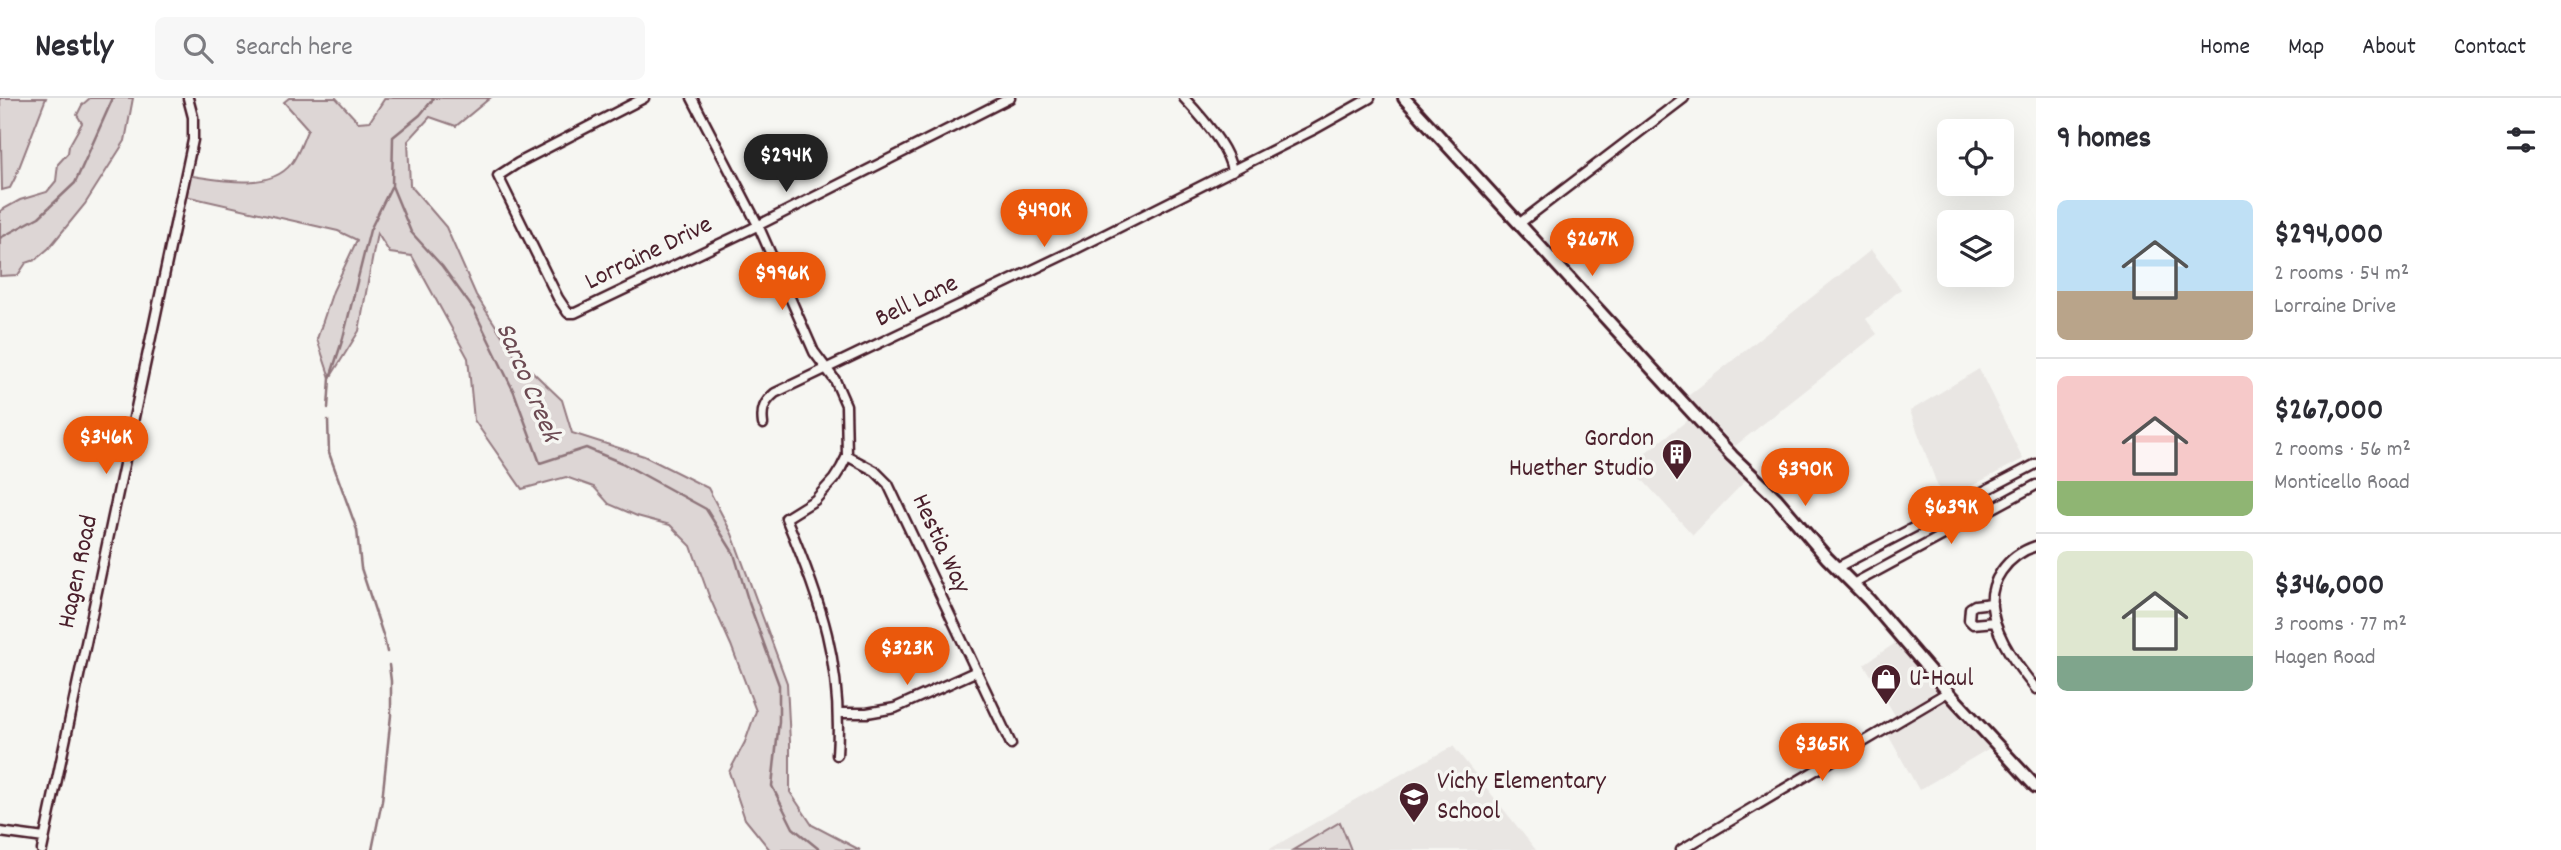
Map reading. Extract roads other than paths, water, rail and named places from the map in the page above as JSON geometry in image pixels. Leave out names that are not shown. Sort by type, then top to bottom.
[{"type":"main road","points":[[1404,98],[1732,456],[1776,498],[1836,568],[2036,787]]},
{"type":"street","name":"Hagen Road","points":[[42,850],[193,140],[193,117],[188,98]]},
{"type":"street","name":"Lorraine Drive","points":[[645,98],[518,163],[498,176],[568,313],[575,313],[758,225],[1010,98]]},
{"type":"street","points":[[692,98],[758,225],[814,352],[827,369],[846,405],[847,456],[834,479],[816,500],[786,518],[824,617],[839,713],[837,755]]},
{"type":"street","points":[[1184,98],[1215,136],[1231,165],[1231,171]]},
{"type":"street","name":"Bell Lane","points":[[763,425],[762,408],[767,399],[775,393],[1058,258],[1370,98]]},
{"type":"street","points":[[1520,223],[1684,98]]},
{"type":"street","name":"Hestia Way","points":[[847,456],[875,471],[888,484],[1011,744]]},
{"type":"street","points":[[1836,568],[2036,464]]},
{"type":"street","points":[[1853,584],[2036,485]]},
{"type":"street","points":[[2036,546],[2021,552],[2007,563],[1996,582],[1992,603],[2001,637],[2036,689]]},
{"type":"street","points":[[1992,603],[1970,608],[1969,620],[1973,624],[1995,622]]},
{"type":"street","points":[[839,713],[867,713],[895,708],[977,671]]},
{"type":"street","points":[[1681,850],[1948,692]]},
{"type":"street","points":[[0,832],[44,838]]},
{"type":"waterway","points":[[0,238],[39,217],[75,183],[113,98]]},
{"type":"waterway","name":"Sarco Creek","points":[[434,98],[420,115],[393,137],[392,186],[411,232],[442,266],[474,310],[514,392],[540,463],[586,448],[622,463],[706,509],[734,554],[779,685],[779,721],[772,786],[793,828],[820,850]]},
{"type":"waterway","points":[[328,408],[330,378],[343,338],[370,230],[391,187]]},
{"type":"waterway","points":[[328,420],[329,453],[357,530],[361,568],[387,652]]},
{"type":"waterway","points":[[372,850],[382,801],[391,715],[389,665]]},
{"type":"place","name":"Gordon Huether Studio","points":[[1677,481]]},
{"type":"place","name":"U-Haul","points":[[1886,706]]},
{"type":"place","name":"Vichy Elementary School","points":[[1414,824]]}]
